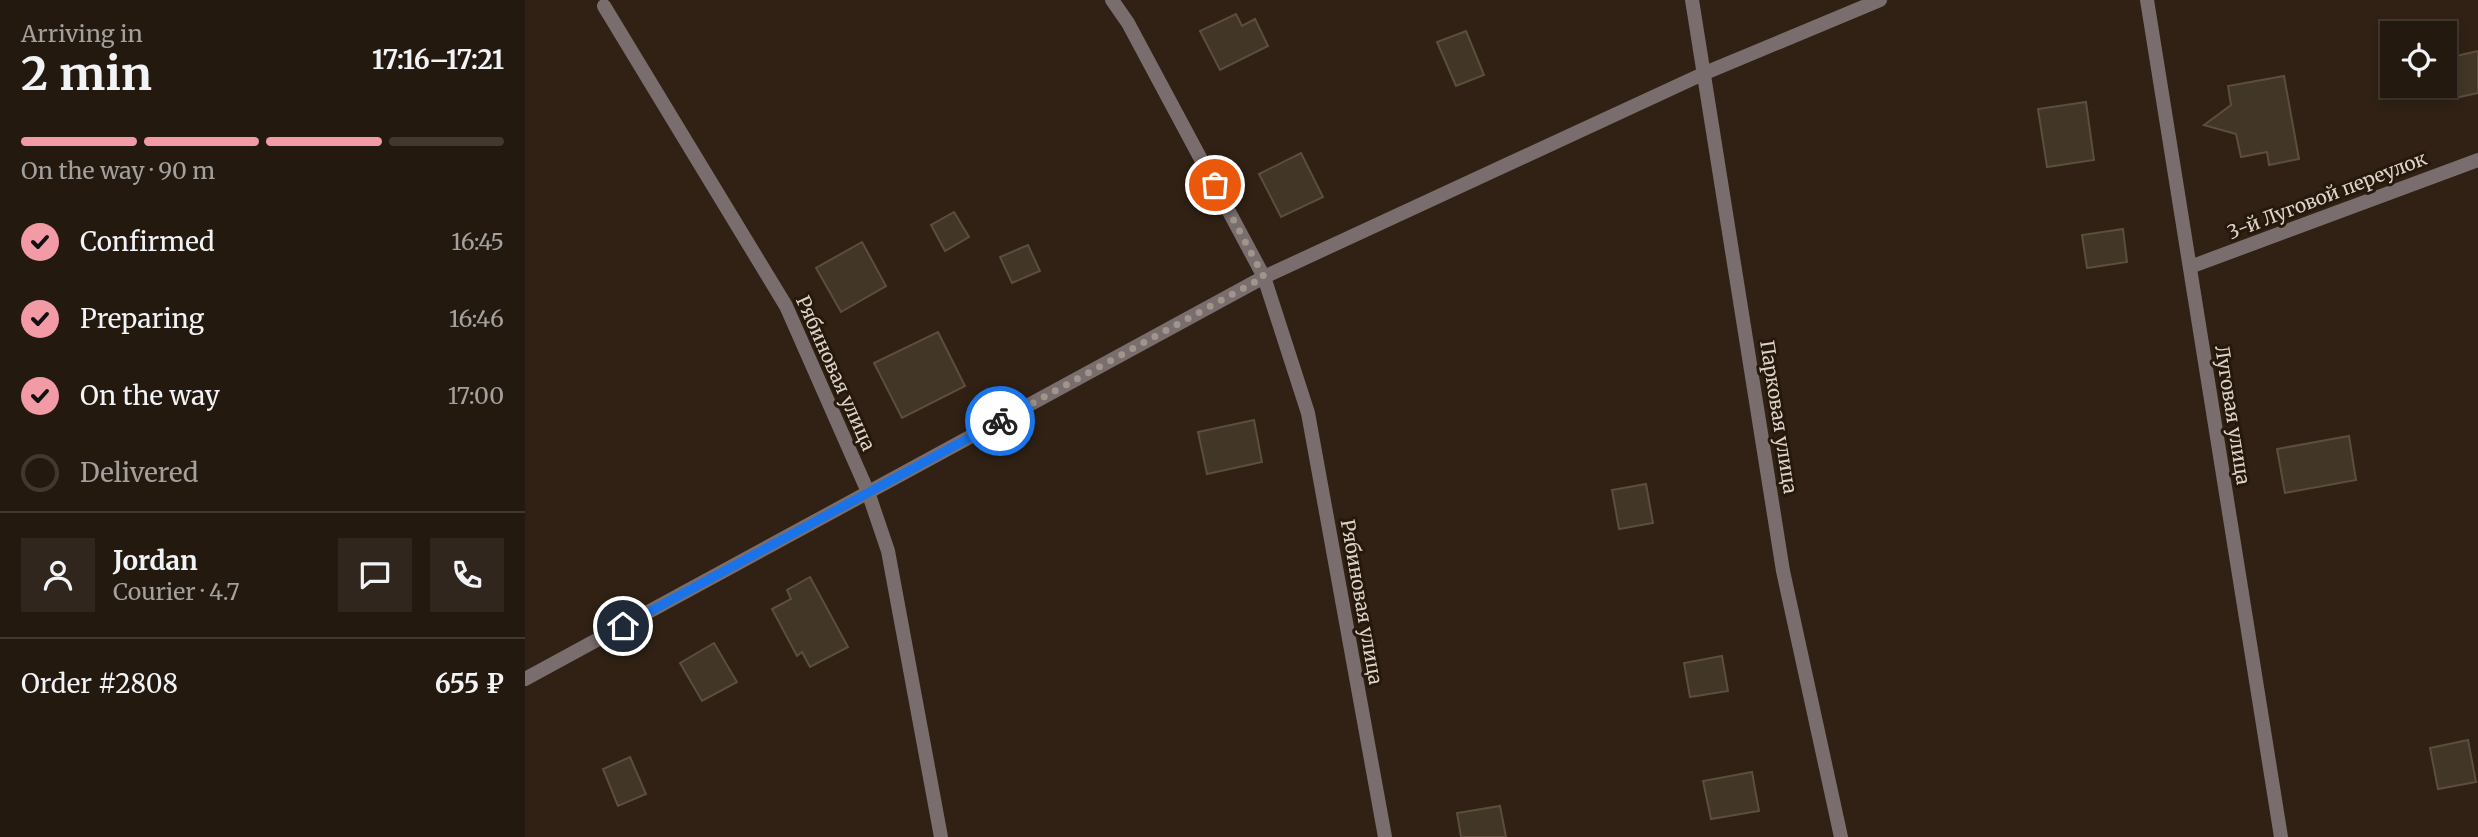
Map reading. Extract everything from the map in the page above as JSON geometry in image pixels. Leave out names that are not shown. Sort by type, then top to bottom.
[{"type":"street","name":"Рябиновая улица","points":[[1112,0],[1128,23],[1264,277],[1308,413],[1385,837]]},
{"type":"street","name":"Парковая улица","points":[[1692,0],[1783,571],[1841,837]]},
{"type":"street","points":[[525,680],[1264,277],[1705,73],[1880,0]]},
{"type":"street","name":"Луговая улица","points":[[2147,0],[2281,837]]},
{"type":"street","name":"Рябиновая улица","points":[[604,6],[786,306],[867,492],[888,551],[941,837]]},
{"type":"street","name":"3-й Луговой переулок","points":[[2190,267],[2478,160]]},
{"type":"building","points":[[1236,14],[1242,26],[1255,19],[1268,46],[1220,70],[1200,31]]},
{"type":"building","points":[[1466,31],[1484,75],[1456,86],[1437,42]]},
{"type":"building","points":[[2478,51],[2478,93],[2457,98],[2457,56]]},
{"type":"building","points":[[2284,76],[2299,159],[2269,165],[2267,152],[2241,157],[2236,134],[2204,125],[2231,105],[2228,86]]},
{"type":"building","points":[[2086,102],[2094,160],[2047,167],[2038,109]]},
{"type":"building","points":[[1301,153],[1323,197],[1281,217],[1259,174]]},
{"type":"building","points":[[954,212],[969,237],[945,251],[931,225]]},
{"type":"building","points":[[2123,229],[2127,262],[2087,268],[2082,235]]},
{"type":"building","points":[[862,242],[886,286],[841,312],[816,268]]},
{"type":"building","points":[[1028,245],[1040,271],[1012,283],[1000,257]]},
{"type":"building","points":[[938,332],[965,386],[902,418],[874,363]]},
{"type":"building","points":[[1254,420],[1262,462],[1207,474],[1198,432]]},
{"type":"building","points":[[2349,436],[2356,480],[2285,493],[2277,449]]},
{"type":"building","points":[[1646,484],[1653,523],[1619,529],[1612,490]]},
{"type":"building","points":[[810,577],[848,647],[810,667],[802,652],[797,656],[772,609],[791,599],[787,590]]},
{"type":"building","points":[[714,643],[737,682],[702,701],[680,663]]},
{"type":"building","points":[[1722,656],[1728,691],[1690,697],[1684,663]]},
{"type":"building","points":[[2468,740],[2476,782],[2438,789],[2430,748]]},
{"type":"building","points":[[630,757],[646,794],[618,806],[603,769]]},
{"type":"building","points":[[1752,772],[1759,811],[1711,819],[1703,781]]},
{"type":"building","points":[[1500,806],[1506,837],[1461,837],[1457,813]]},
{"type":"way so far","points":[[1000,421],[1264,277],[1215,185]]},
{"type":"route","points":[[623,626],[1000,421]]}]
